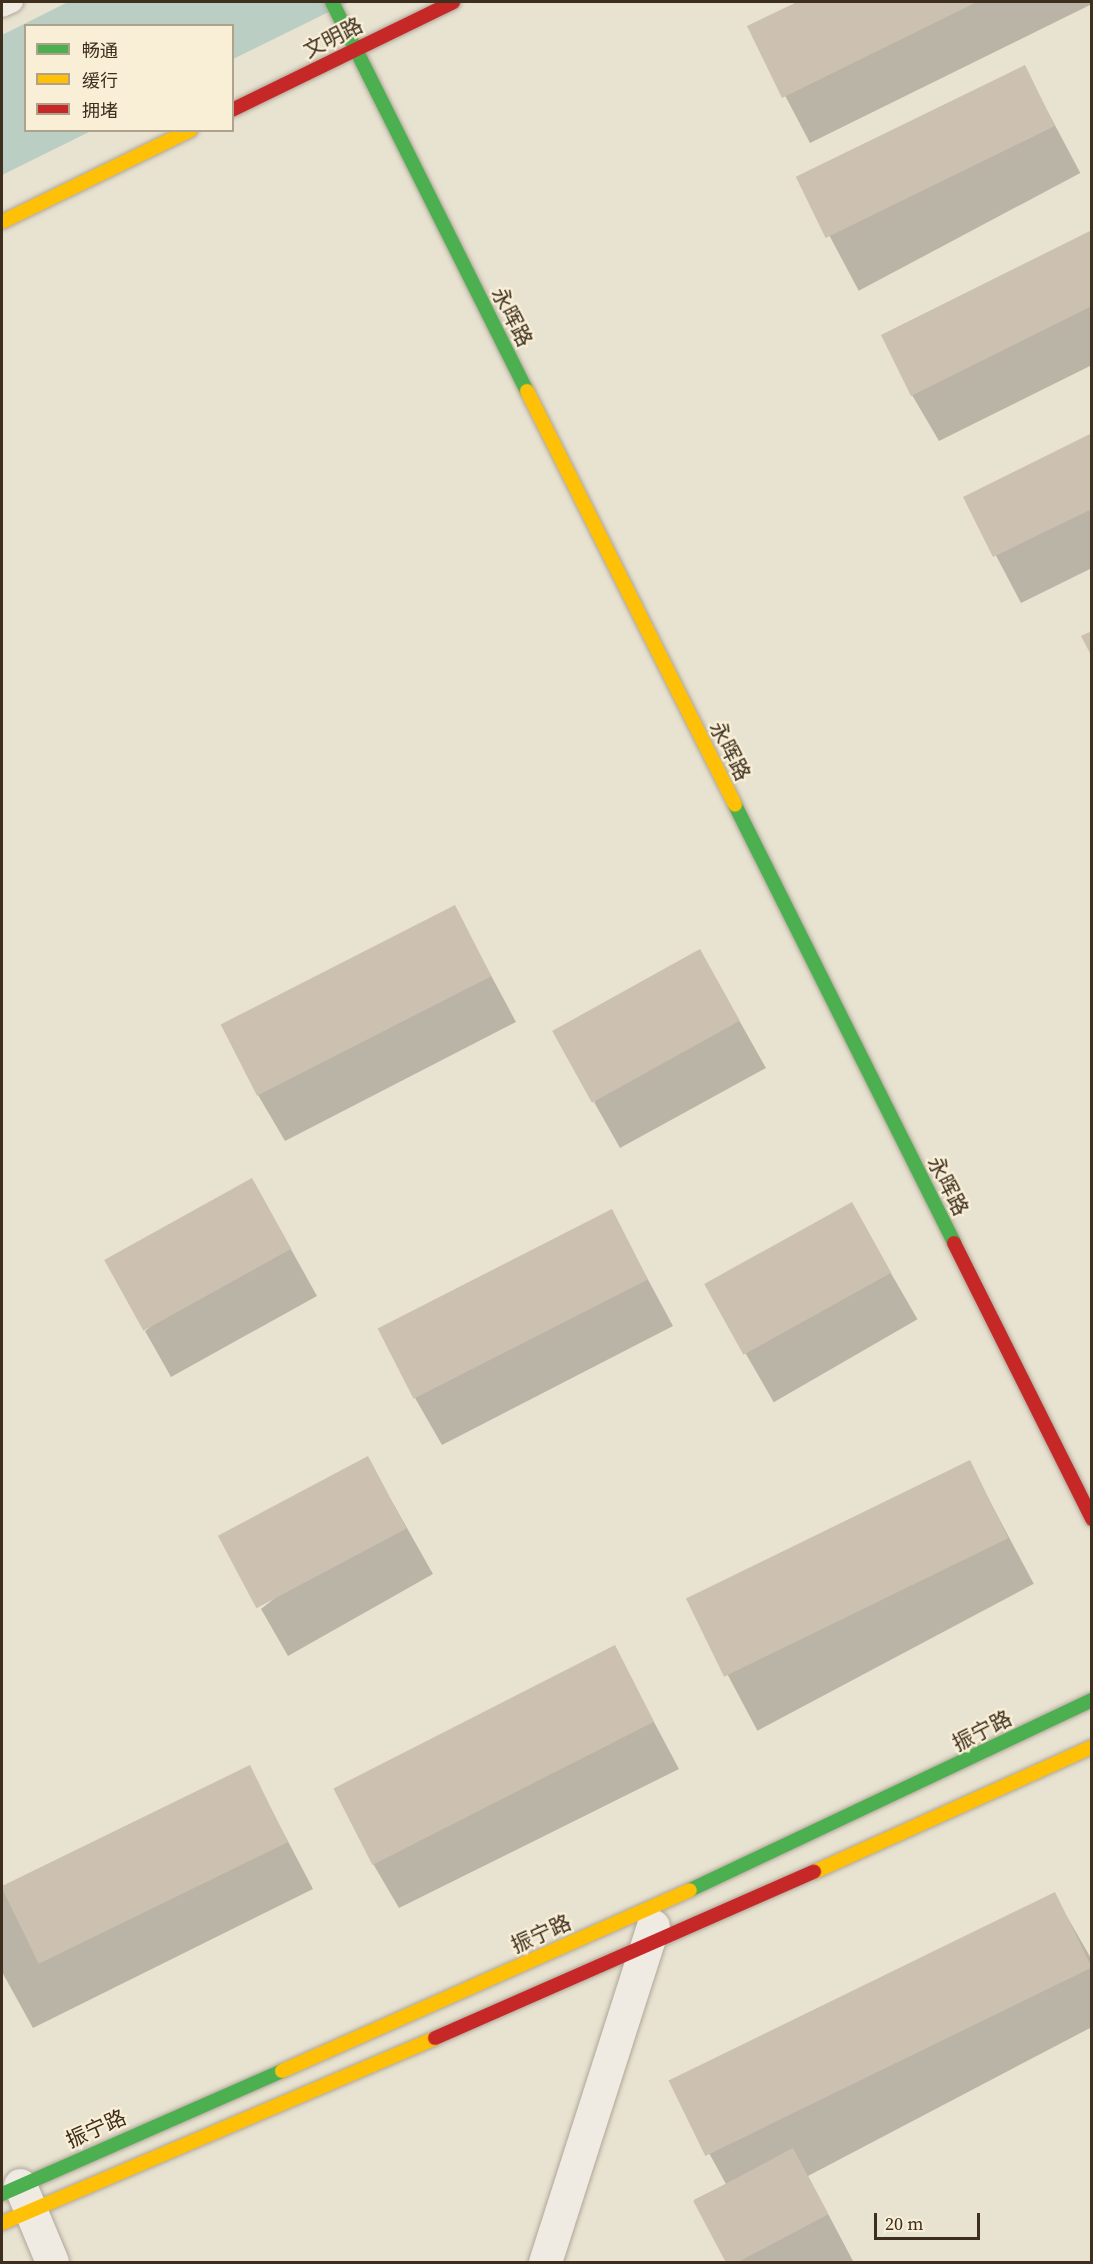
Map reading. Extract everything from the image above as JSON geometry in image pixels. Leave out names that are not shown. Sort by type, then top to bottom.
[{"type":"street","name":"文明路","points":[[234,110],[453,2]]},
{"type":"street","name":"永晖路","points":[[334,5],[1092,1519]]},
{"type":"street","points":[[2,222],[187,132]]},
{"type":"street","name":"振宁路","points":[[13,2203],[661,1904],[1092,1700]]},
{"type":"street","points":[[52,2262],[13,2203],[646,1948],[1092,1747]]},
{"type":"street","points":[[545,2262],[661,1904]]},
{"type":"lane","points":[[2,7],[13,2]]},
{"type":"shaded area","points":[[68,2],[349,2],[234,59],[234,24],[24,24]]},
{"type":"shaded area","points":[[24,24],[24,132],[89,132],[2,175],[2,35]]},
{"type":"building","points":[[797,2],[977,2],[782,98],[747,26]]},
{"type":"building","points":[[1025,65],[1055,126],[826,238],[796,177]]},
{"type":"building","points":[[1092,230],[1092,306],[911,396],[881,335]]},
{"type":"building","points":[[1092,433],[1092,509],[993,557],[963,497]]},
{"type":"building","points":[[1092,631],[1092,657],[1081,636]]},
{"type":"building","points":[[455,905],[491,976],[257,1096],[221,1024]]},
{"type":"building","points":[[700,949],[740,1021],[592,1103],[552,1031]]},
{"type":"building","points":[[252,1178],[291,1249],[143,1331],[104,1260]]},
{"type":"building","points":[[852,1202],[891,1273],[743,1355],[704,1284]]},
{"type":"building","points":[[612,1209],[648,1279],[414,1399],[378,1328]]},
{"type":"building","points":[[368,1456],[406,1528],[256,1608],[218,1536]]},
{"type":"building","points":[[970,1460],[1008,1538],[724,1677],[686,1599]]},
{"type":"building","points":[[615,1645],[654,1722],[372,1865],[333,1788]]},
{"type":"building","points":[[250,1765],[288,1842],[39,1964],[2,1886]]},
{"type":"building","points":[[1055,1892],[1092,1967],[705,2156],[669,2080]]},
{"type":"building","points":[[793,2148],[828,2214],[738,2262],[726,2262],[693,2201]]},
{"type":"traffic: fast","points":[[332,2],[527,391]]},
{"type":"traffic: fast","points":[[735,805],[954,1243]]},
{"type":"traffic: fast","points":[[690,1890],[1092,1700]]},
{"type":"traffic: fast","points":[[2,2194],[282,2071]]},
{"type":"traffic: slow","points":[[2,222],[187,132]]},
{"type":"traffic: slow","points":[[527,391],[735,805]]},
{"type":"traffic: slow","points":[[814,1872],[1092,1747]]},
{"type":"traffic: slow","points":[[282,2071],[690,1890]]},
{"type":"traffic: slow","points":[[2,2223],[435,2038]]},
{"type":"traffic: jam","points":[[234,109],[453,2]]},
{"type":"traffic: jam","points":[[954,1243],[1092,1519]]},
{"type":"traffic: jam","points":[[435,2038],[814,1872]]}]
